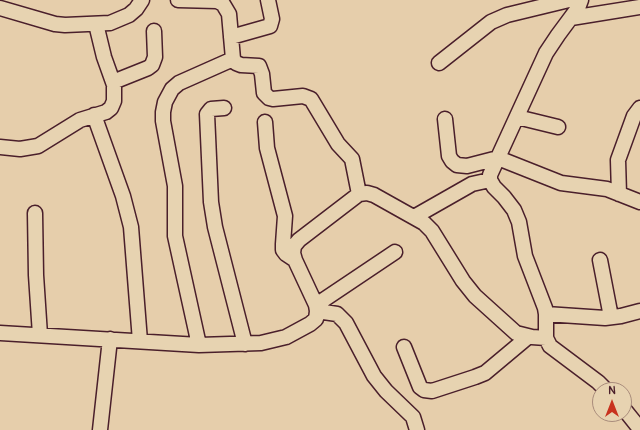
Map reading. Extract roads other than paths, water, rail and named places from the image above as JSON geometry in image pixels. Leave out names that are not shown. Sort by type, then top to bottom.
[{"type":"street","points":[[0,8],[56,24],[96,24],[110,23],[129,15],[136,9],[142,0]]},
{"type":"street","points":[[178,0],[217,1],[227,8],[229,14],[233,59],[236,63],[241,65],[259,66],[262,74],[264,93],[269,98],[273,99],[303,96],[311,99],[338,144],[352,158],[359,194]]},
{"type":"street","points":[[231,37],[270,26],[272,19],[268,0]]},
{"type":"street","points":[[439,63],[491,22],[507,15],[569,0]]},
{"type":"street","points":[[581,0],[578,8],[546,53],[490,175],[490,180],[494,187],[514,210],[519,222],[525,256],[546,314],[546,338],[550,346],[598,382]]},
{"type":"street","points":[[571,18],[640,7]]},
{"type":"street","points":[[0,147],[20,149],[38,146],[80,120],[106,112],[111,108],[114,101],[113,82],[104,57],[96,24]]},
{"type":"street","points":[[113,82],[152,65],[155,56],[154,31]]},
{"type":"street","points":[[199,345],[175,236],[175,186],[163,120],[163,112],[165,102],[172,90],[179,83],[233,59]]},
{"type":"street","points":[[224,108],[211,109],[207,114],[211,202],[215,227],[245,344]]},
{"type":"street","points":[[619,194],[618,160],[634,116],[640,108]]},
{"type":"street","points":[[94,115],[123,196],[131,227],[140,341]]},
{"type":"street","points":[[517,117],[558,127]]},
{"type":"street","points":[[445,119],[449,156],[452,162],[457,165],[466,166],[498,158],[561,183],[597,187],[640,202]]},
{"type":"street","points":[[265,122],[267,148],[284,211],[285,224],[282,244],[286,254],[295,260]]},
{"type":"street","points":[[414,217],[472,184],[490,180]]},
{"type":"street","points":[[0,333],[199,345],[261,343],[286,336],[310,324],[316,319],[317,308],[295,260],[293,253],[294,246],[299,240],[359,194],[367,193],[374,195],[424,223],[432,231],[463,281],[475,296],[516,333],[546,338]]},
{"type":"street","points":[[35,213],[36,275],[40,335]]},
{"type":"street","points":[[317,308],[395,252]]},
{"type":"street","points":[[600,260],[611,317]]},
{"type":"street","points":[[317,308],[337,314],[346,323],[374,376],[386,391],[413,417],[417,430]]},
{"type":"street","points":[[546,314],[611,317],[640,311]]},
{"type":"street","points":[[404,347],[420,387],[424,390],[432,391],[485,373],[528,336]]},
{"type":"street","points":[[100,430],[110,340]]},
{"type":"street","points":[[632,419],[640,429]]}]
